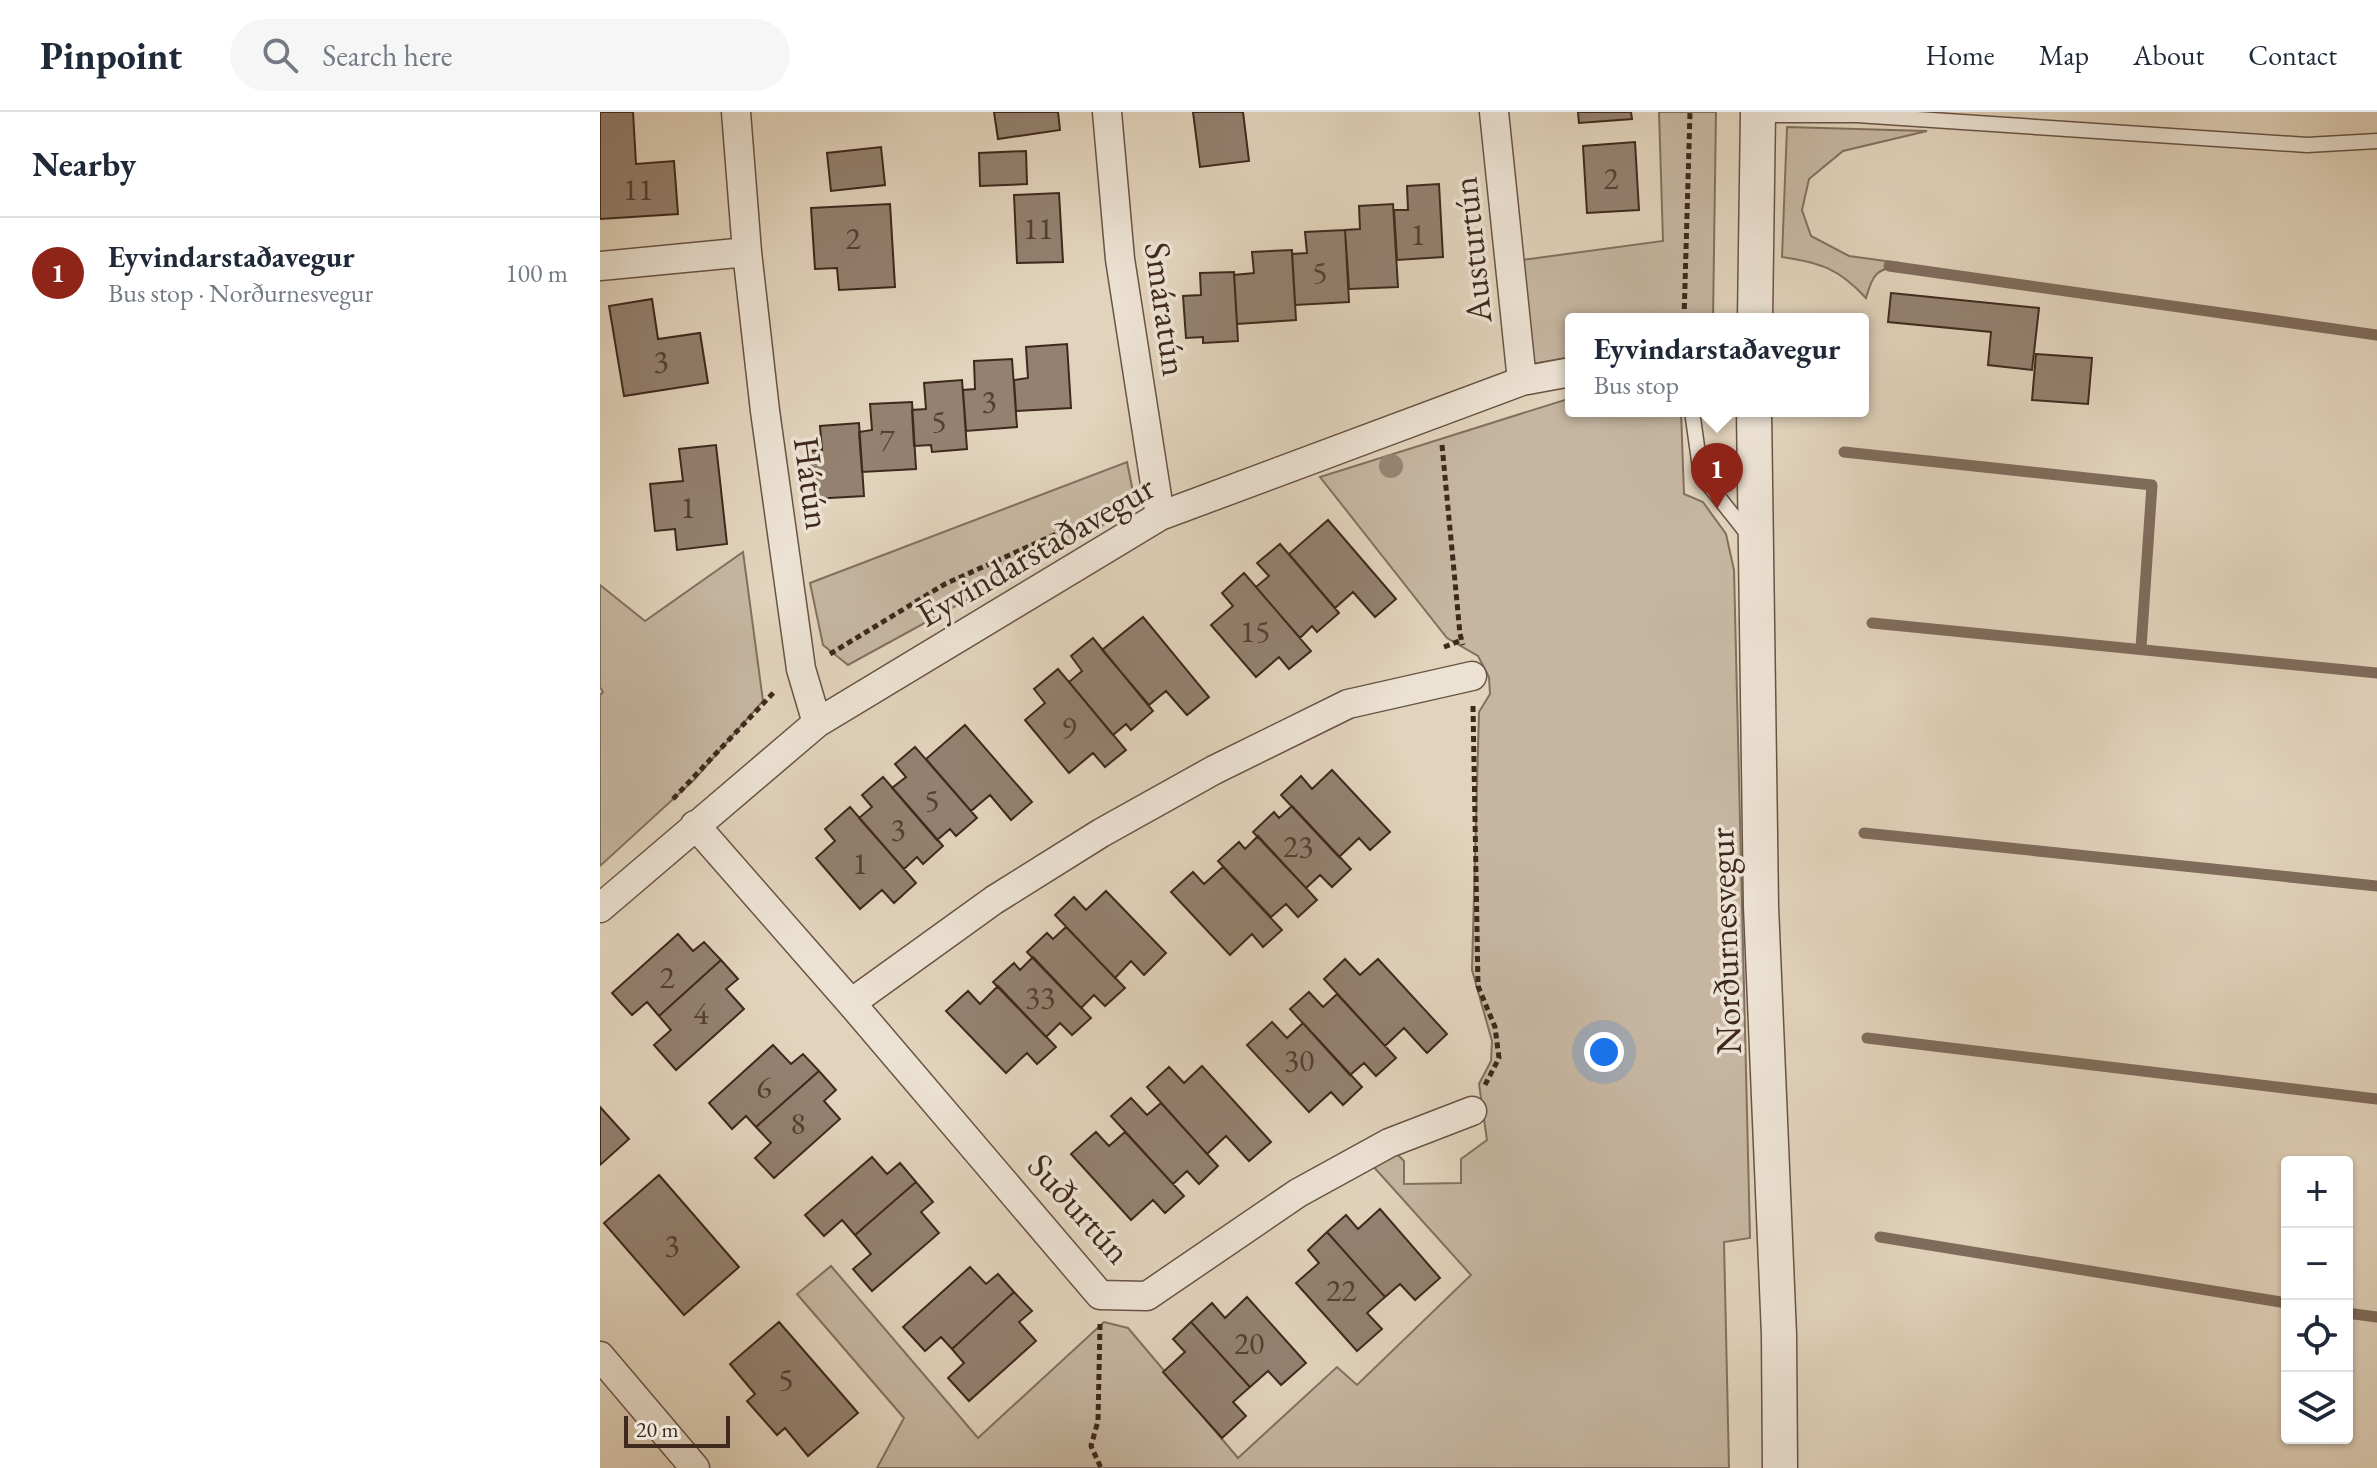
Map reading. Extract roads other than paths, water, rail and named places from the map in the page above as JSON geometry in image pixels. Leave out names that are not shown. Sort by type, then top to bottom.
[{"type":"street","name":"Hátún","points":[[736,112],[747,252],[765,411],[801,669],[817,723]]},
{"type":"street","name":"Smáratún","points":[[1107,112],[1120,259],[1160,516]]},
{"type":"street","name":"Austurtún","points":[[1494,112],[1522,381]]},
{"type":"street","points":[[1755,313],[1758,114]]},
{"type":"street","points":[[600,266],[747,252]]},
{"type":"street","name":"Eyvindarstaðavegur","points":[[600,908],[817,723],[1160,516],[1522,381],[1565,373]]},
{"type":"street","name":"Norðurnesvegur","points":[[1754,417],[1761,906],[1779,1335],[1780,1468]]},
{"type":"street","points":[[851,1003],[994,900],[1101,833],[1214,770],[1348,704],[1472,676]]},
{"type":"street","name":"Suðurtún","points":[[695,825],[1100,1295],[1147,1296],[1298,1193],[1389,1143],[1472,1111]]},
{"type":"street","points":[[600,1356],[695,1468]]},
{"type":"lane","points":[[1758,114],[1857,115],[2307,145],[2377,141]]},
{"type":"lane","points":[[1693,417],[1701,475],[1755,544]]},
{"type":"waterway","points":[[1889,266],[2377,335]]},
{"type":"waterway","points":[[1844,452],[2152,485],[2141,648]]},
{"type":"waterway","points":[[1872,623],[2377,673]]},
{"type":"waterway","points":[[1864,833],[2377,886]]},
{"type":"waterway","points":[[1867,1038],[2377,1099]]},
{"type":"waterway","points":[[1880,1237],[2281,1302]]},
{"type":"waterway","points":[[2353,1314],[2377,1317]]},
{"type":"place","name":"Eyvindarstaðavegur","points":[[1717,509]]}]
